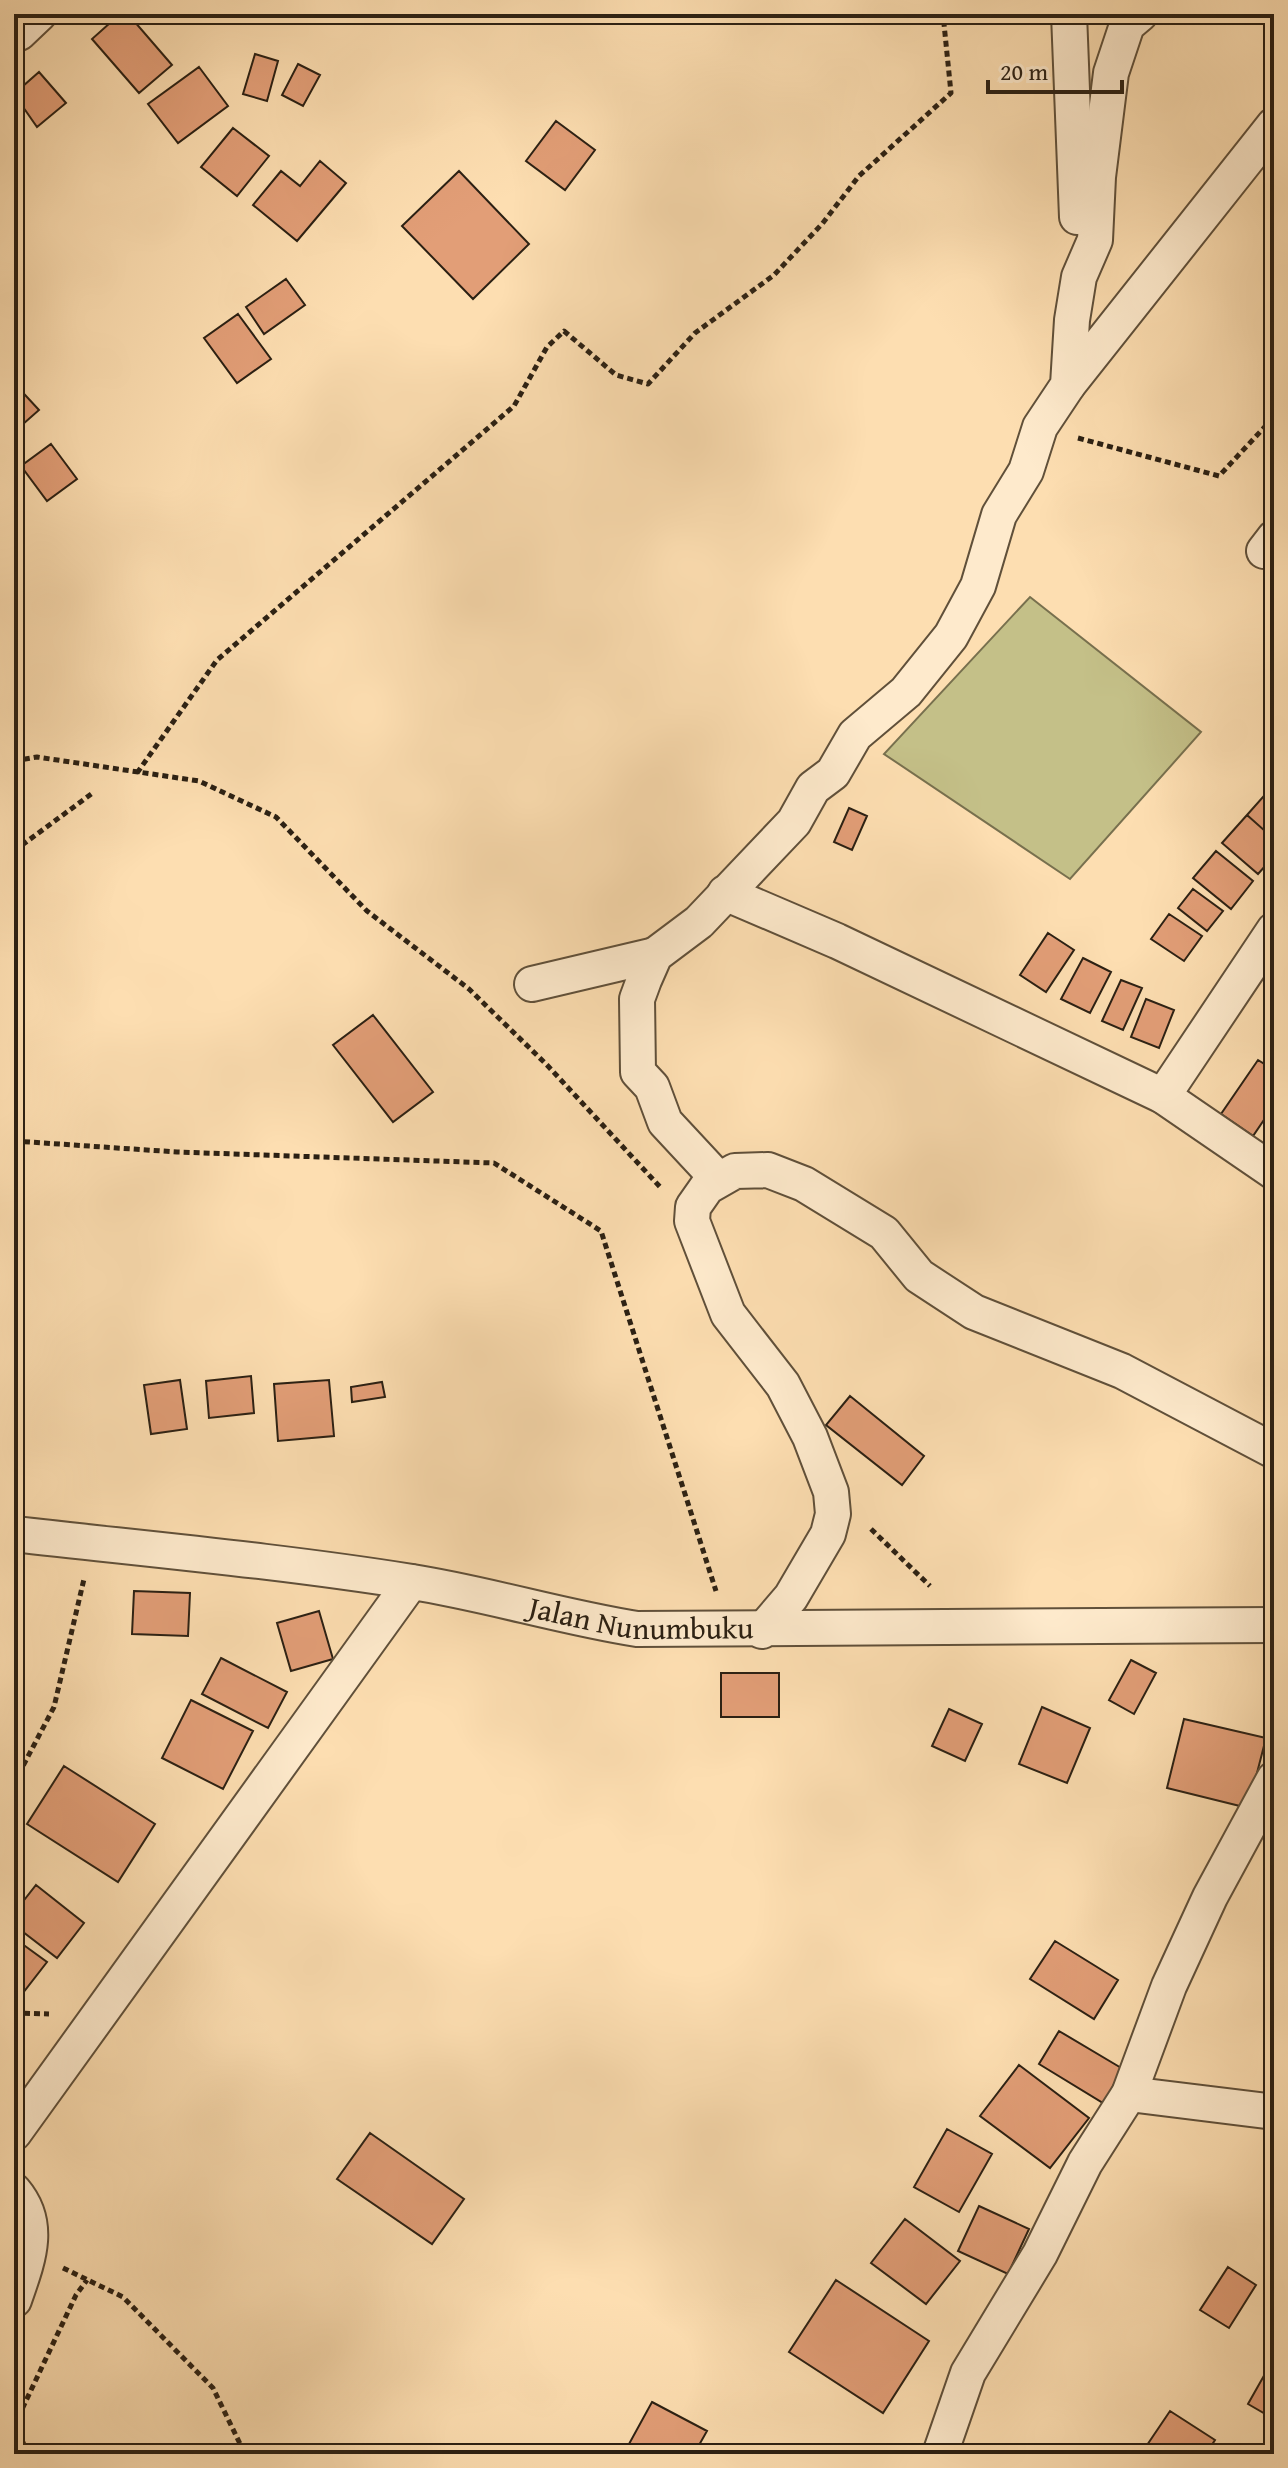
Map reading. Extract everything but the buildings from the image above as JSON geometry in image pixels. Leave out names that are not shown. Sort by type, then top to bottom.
[{"type":"street","points":[[1068,385],[1072,320],[1079,277],[1069,14]]},
{"type":"street","points":[[1079,277],[1095,240],[1098,177],[1111,73],[1127,25],[1140,14]]},
{"type":"street","points":[[532,984],[655,955],[699,922],[794,822],[813,788],[833,773],[855,735],[906,692],[951,636],[978,586],[999,515],[1026,471],[1040,427],[1068,385],[1274,125]]},
{"type":"street","points":[[725,893],[837,941],[1163,1096],[1274,1172]]},
{"type":"street","points":[[1163,1096],[1274,930]]},
{"type":"street","points":[[655,955],[637,999],[638,1072],[652,1087],[665,1122],[718,1179]]},
{"type":"street","points":[[762,1631],[791,1597],[828,1534],[833,1514],[831,1492],[810,1437],[783,1385],[728,1314],[692,1221],[699,1197],[718,1179],[751,1168],[768,1170],[804,1184],[884,1233],[919,1276],[974,1312],[1122,1371],[1274,1451]]},
{"type":"street","name":"Jalan Nunumbuku","points":[[14,1534],[411,1582],[595,1623],[637,1629],[762,1631],[972,1625],[1159,1629],[1274,1625]]},
{"type":"street","points":[[14,2133],[411,1582]]},
{"type":"street","points":[[940,2454],[968,2373],[1040,2254],[1085,2163],[1129,2094],[1169,1986],[1210,1897],[1274,1779]]},
{"type":"street","points":[[1129,2094],[1274,2112]]},
{"type":"street","points":[[14,2191],[22,2200],[32,2230],[30,2251],[14,2300]]},
{"type":"path","points":[[137,773],[217,660],[514,406],[547,347],[564,331],[616,375],[648,384],[695,333],[774,275],[822,224],[859,176],[951,93],[943,14]]},
{"type":"path","points":[[1040,427],[1219,476],[1274,417]]},
{"type":"path","points":[[14,761],[37,757],[199,781],[276,817],[367,911],[469,989],[547,1065],[692,1221]]},
{"type":"path","points":[[14,851],[94,792]]},
{"type":"path","points":[[14,1141],[177,1152],[494,1163],[601,1231],[728,1631]]},
{"type":"path","points":[[831,1492],[972,1625]]},
{"type":"path","points":[[14,1783],[54,1707],[92,1543]]},
{"type":"path","points":[[1267,2042],[1270,1864]]},
{"type":"path","points":[[30,2251],[123,2297],[213,2388],[245,2454]]},
{"type":"path","points":[[28,2454],[15,2424],[76,2295],[87,2280]]},
{"type":"shaded area","points":[[1030,597],[1201,732],[1070,879],[884,754]]}]
